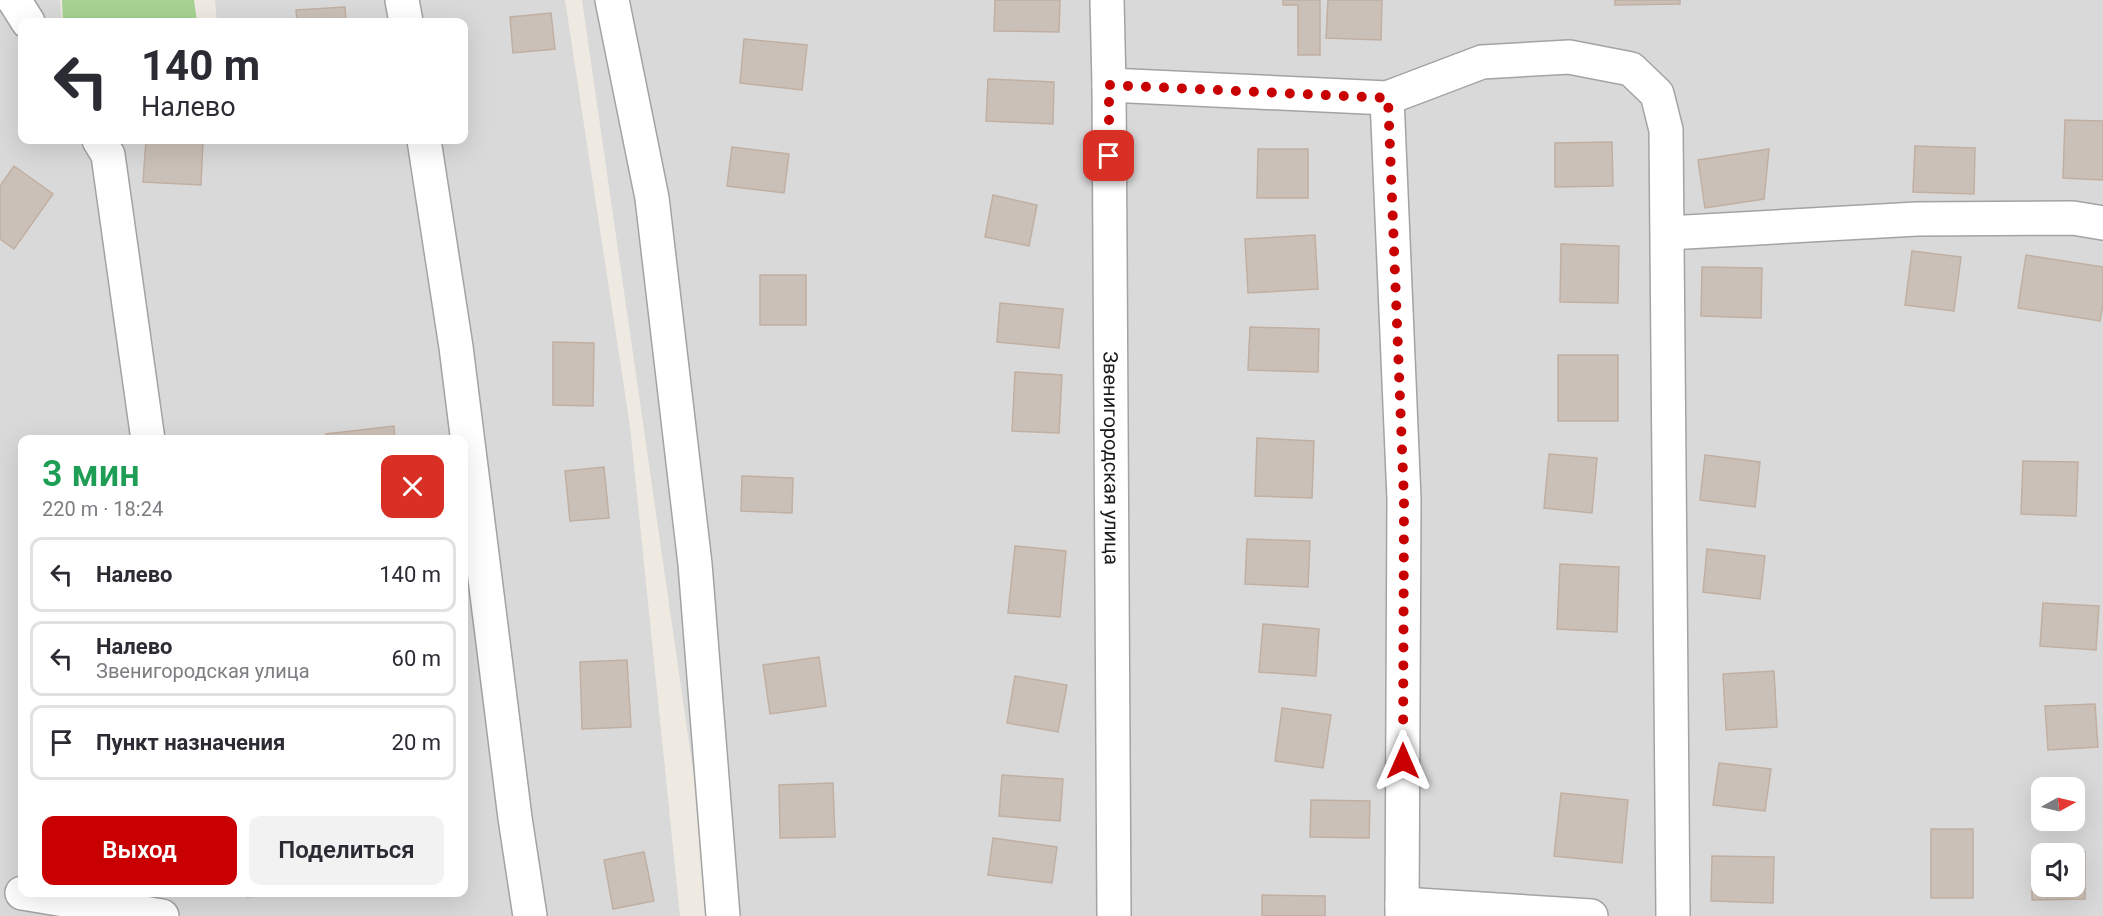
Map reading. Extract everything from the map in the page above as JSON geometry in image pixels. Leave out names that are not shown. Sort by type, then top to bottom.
[{"type":"street","points":[[14,0],[25,18]]},
{"type":"street","points":[[402,0],[405,18]]},
{"type":"street","points":[[612,0],[652,198],[694,564],[723,916]]},
{"type":"street","name":"Звенигородская улица","points":[[1107,0],[1114,916]]},
{"type":"street","points":[[1109,85],[1388,98],[1482,62],[1569,57],[1630,69],[1657,94],[1666,130],[1673,916]]},
{"type":"street","points":[[1388,98],[1404,499],[1402,910],[1591,916]]},
{"type":"street","points":[[101,144],[108,155],[147,435]]},
{"type":"street","points":[[425,144],[456,347],[467,435]]},
{"type":"street","points":[[1668,233],[1917,219],[2073,219],[2103,223]]},
{"type":"street","points":[[468,444],[514,818],[530,916]]},
{"type":"street","points":[[167,897],[167,916]]},
{"type":"street","points":[[17,900],[143,914]]},
{"type":"shaded area","points":[[0,0],[60,0],[62,18],[18,18],[18,144],[468,144],[468,18],[217,18],[215,0],[565,0],[630,426],[680,916],[0,916]]},
{"type":"shaded area","points":[[582,0],[2103,0],[2103,916],[714,916]]},
{"type":"green space","points":[[62,0],[194,0],[196,18],[63,18]]},
{"type":"building","points":[[995,0],[1060,0],[1059,32],[994,31]]},
{"type":"building","points":[[1283,0],[1320,0],[1320,55],[1298,55],[1298,5],[1283,5]]},
{"type":"building","points":[[1328,0],[1382,0],[1381,40],[1326,38]]},
{"type":"building","points":[[1615,0],[1680,0],[1680,4],[1615,5]]},
{"type":"building","points":[[345,7],[346,18],[297,18],[296,10]]},
{"type":"building","points":[[551,13],[555,49],[513,53],[510,17]]},
{"type":"building","points":[[744,39],[807,45],[802,90],[740,83]]},
{"type":"building","points":[[988,79],[1054,82],[1053,124],[986,121]]},
{"type":"building","points":[[2065,120],[2103,121],[2103,180],[2063,178]]},
{"type":"building","points":[[1612,142],[1613,186],[1555,187],[1555,143]]},
{"type":"building","points":[[146,144],[203,144],[201,185],[143,182]]},
{"type":"building","points":[[1915,146],[1975,148],[1974,194],[1913,192]]},
{"type":"building","points":[[732,147],[789,154],[784,193],[727,186]]},
{"type":"building","points":[[1258,149],[1308,149],[1308,198],[1257,198]]},
{"type":"building","points":[[1769,149],[1764,199],[1705,208],[1698,160]]},
{"type":"building","points":[[14,166],[53,194],[14,249],[0,239],[0,186]]},
{"type":"building","points":[[993,195],[1037,205],[1029,246],[985,237]]},
{"type":"building","points":[[1315,235],[1318,289],[1248,293],[1245,239]]},
{"type":"building","points":[[1561,244],[1619,246],[1618,303],[1560,302]]},
{"type":"building","points":[[1912,251],[1961,257],[1954,311],[1905,305]]},
{"type":"building","points":[[2026,255],[2103,267],[2103,304],[2100,321],[2018,308]]},
{"type":"building","points":[[1702,267],[1762,268],[1761,318],[1701,316]]},
{"type":"building","points":[[760,275],[806,275],[806,325],[760,325]]},
{"type":"building","points":[[1000,303],[1063,309],[1059,348],[997,342]]},
{"type":"building","points":[[1250,327],[1319,329],[1318,372],[1248,370]]},
{"type":"building","points":[[553,342],[594,343],[593,406],[553,405]]},
{"type":"building","points":[[1558,355],[1618,355],[1618,421],[1558,421]]},
{"type":"building","points":[[1015,372],[1062,375],[1059,433],[1012,431]]},
{"type":"building","points":[[394,426],[395,435],[326,435]]},
{"type":"building","points":[[1257,438],[1314,441],[1312,498],[1255,496]]},
{"type":"building","points":[[1549,454],[1597,458],[1592,513],[1544,508]]},
{"type":"building","points":[[1705,455],[1760,462],[1755,507],[1700,500]]},
{"type":"building","points":[[2023,461],[2078,462],[2076,516],[2021,514]]},
{"type":"building","points":[[604,467],[609,518],[570,521],[565,471]]},
{"type":"building","points":[[742,476],[793,478],[792,513],[741,511]]},
{"type":"building","points":[[1247,539],[1310,541],[1308,587],[1245,584]]},
{"type":"building","points":[[1015,546],[1066,551],[1060,617],[1008,613]]},
{"type":"building","points":[[1707,549],[1765,556],[1760,599],[1703,592]]},
{"type":"building","points":[[1560,564],[1619,567],[1617,632],[1557,629]]},
{"type":"building","points":[[2043,603],[2099,606],[2096,650],[2040,646]]},
{"type":"building","points":[[1263,624],[1319,629],[1316,676],[1259,672]]},
{"type":"building","points":[[819,657],[826,706],[770,714],[763,665]]},
{"type":"building","points":[[627,660],[631,727],[582,729],[580,662]]},
{"type":"building","points":[[1774,671],[1777,727],[1726,730],[1723,674]]},
{"type":"building","points":[[1015,676],[1067,685],[1058,732],[1007,723]]},
{"type":"building","points":[[2095,704],[2098,747],[2048,750],[2045,706]]},
{"type":"building","points":[[1282,708],[1331,715],[1323,768],[1275,761]]},
{"type":"building","points":[[1719,763],[1771,769],[1765,811],[1713,805]]},
{"type":"building","points":[[1002,775],[1063,779],[1060,821],[999,816]]},
{"type":"building","points":[[833,783],[835,837],[780,838],[779,785]]},
{"type":"building","points":[[1561,793],[1628,800],[1622,863],[1554,856]]},
{"type":"building","points":[[1311,800],[1370,801],[1369,838],[1310,837]]},
{"type":"building","points":[[1931,829],[1973,829],[1973,898],[1931,898]]},
{"type":"building","points":[[993,838],[1057,847],[1052,883],[988,875]]},
{"type":"building","points":[[644,852],[654,901],[613,909],[604,860]]},
{"type":"building","points":[[1712,856],[1774,857],[1773,903],[1711,901]]},
{"type":"building","points":[[1262,895],[1325,896],[1325,916],[1262,916]]},
{"type":"building","points":[[2032,897],[2085,897],[2085,899],[2032,900]]},
{"type":"route","points":[[1109,156],[1109,85],[1388,98],[1404,499],[1403,761]]}]
